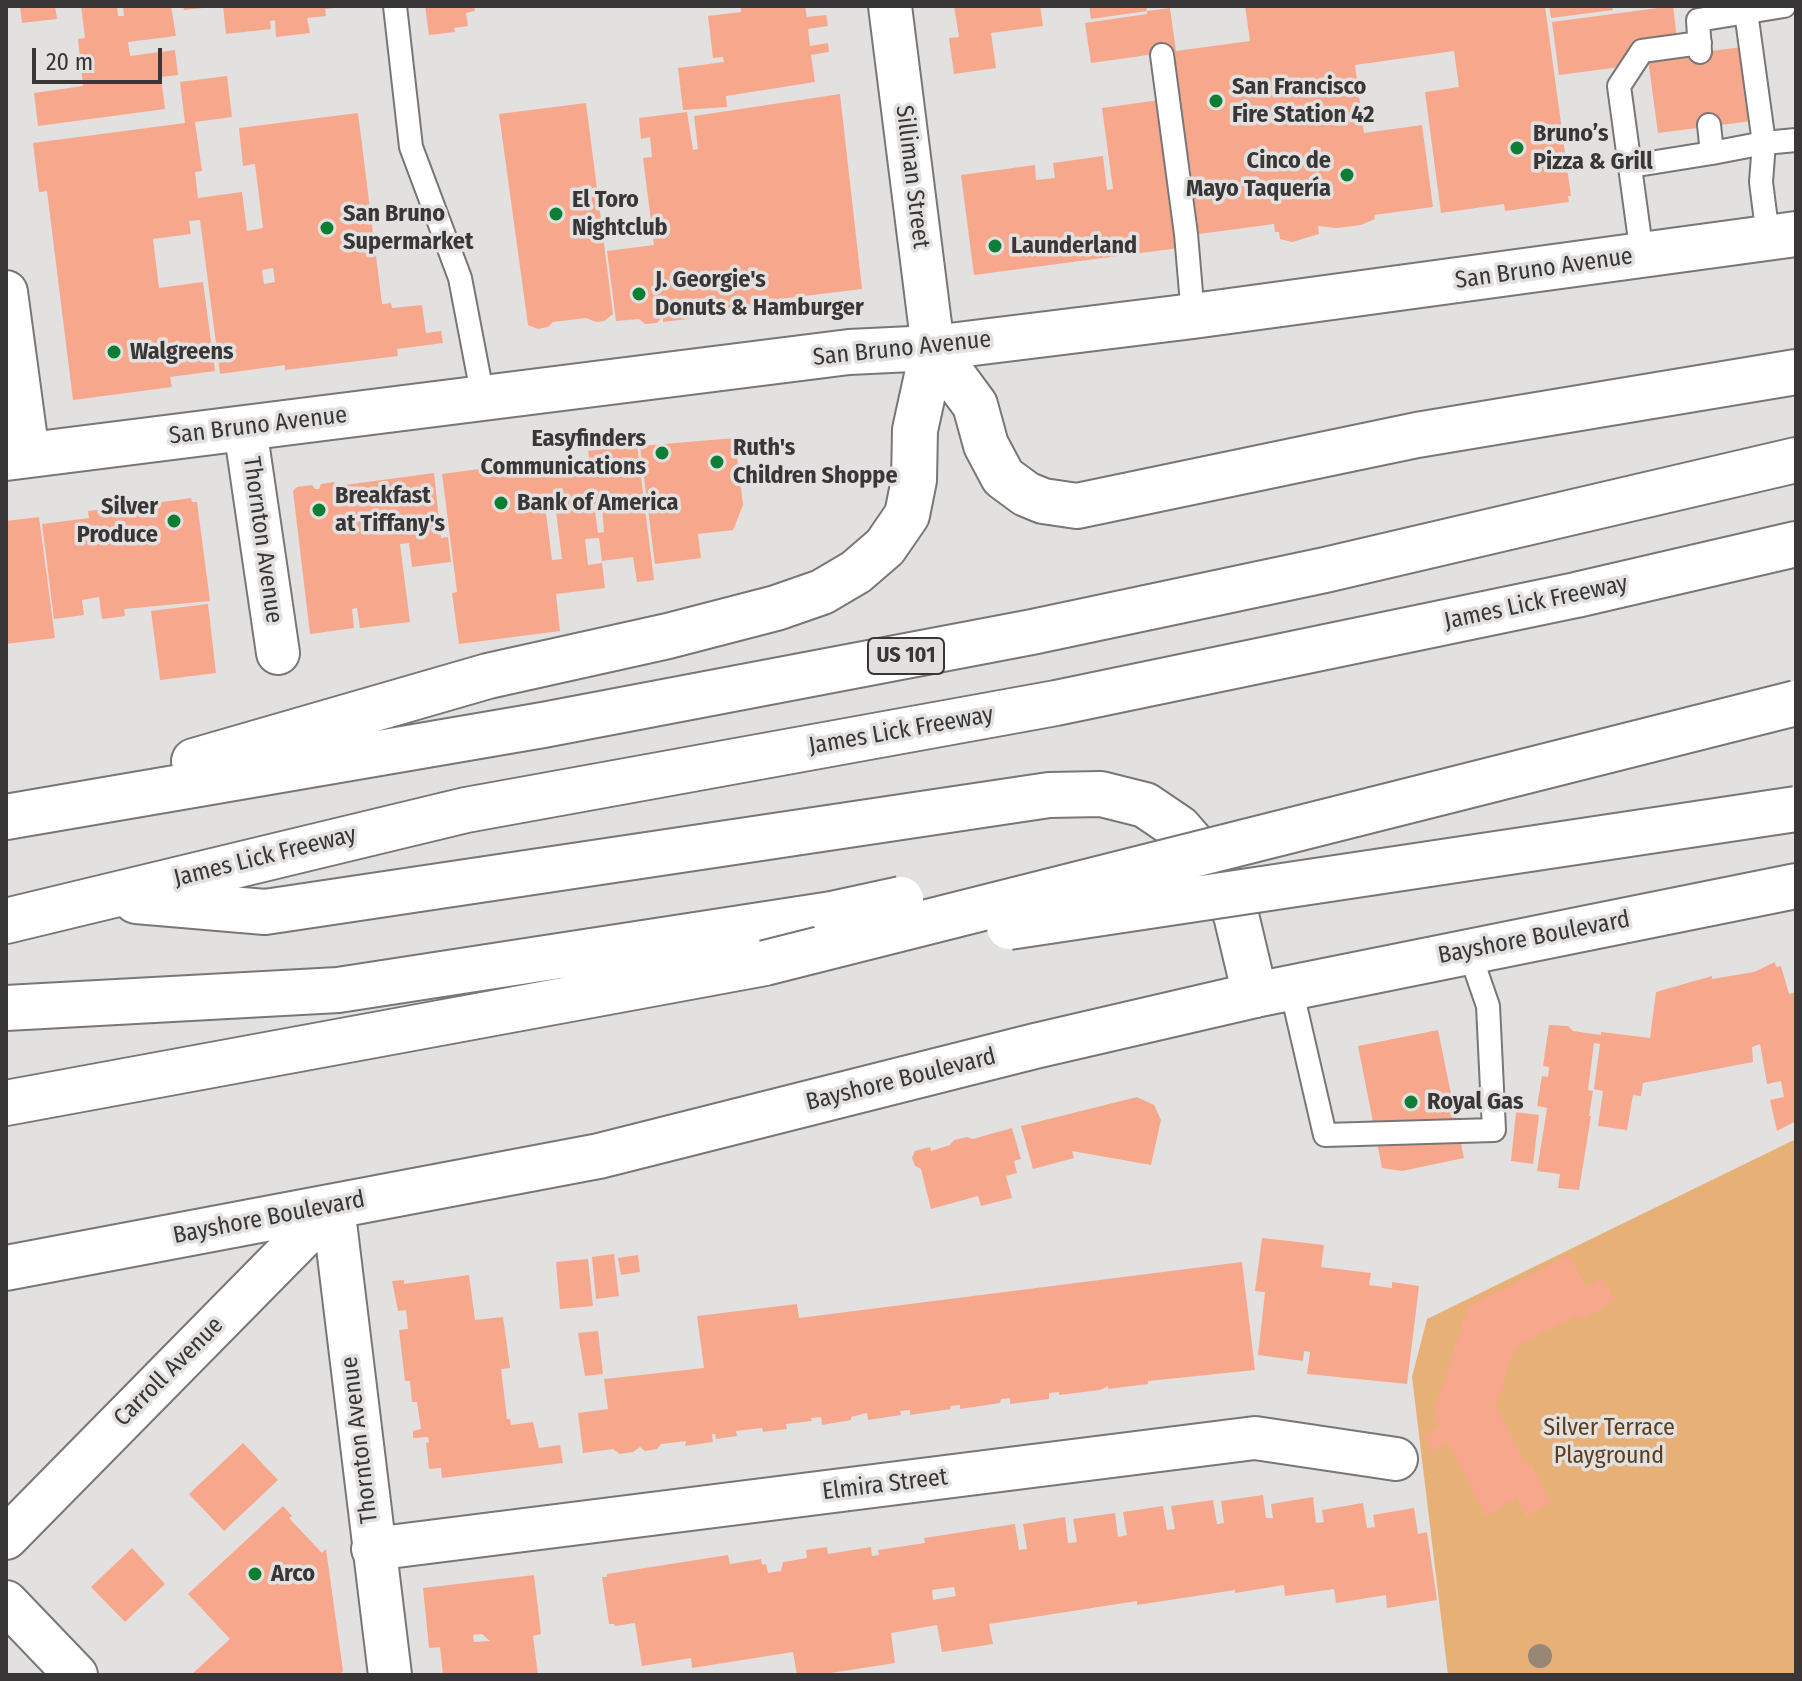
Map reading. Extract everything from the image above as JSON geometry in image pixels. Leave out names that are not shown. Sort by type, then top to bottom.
[{"type":"main road","name":"San Bruno Avenue","points":[[17,456],[849,352],[933,348],[1193,316],[1782,235]]},
{"type":"main road","points":[[933,348],[975,405],[986,445],[1003,477],[1026,494],[1043,501],[1077,506],[1417,435],[1796,372]]},
{"type":"main road","points":[[8,817],[488,676],[668,636],[776,608],[822,592],[856,572],[885,547],[907,515],[914,480],[915,430],[933,348]]},
{"type":"main road","name":"US 101","points":[[8,817],[543,725],[1032,632],[1340,567],[1796,460]]},
{"type":"main road","name":"James Lick Freeway","points":[[6,921],[466,810],[1056,703],[1576,595],[1796,544]]},
{"type":"main road","points":[[765,963],[1796,703]]},
{"type":"main road","points":[[6,1008],[338,990],[832,914],[1796,713]]},
{"type":"main road","points":[[832,914],[1257,878],[1796,790]]},
{"type":"main road","points":[[98,897],[265,912],[1049,795],[1101,794],[1145,805],[1179,828],[1212,866],[1273,991]]},
{"type":"main road","points":[[6,1103],[765,963],[1796,809]]},
{"type":"main road","name":"Bayshore Boulevard","points":[[6,1268],[599,1156],[1035,1046],[1273,991],[1796,886]]},
{"type":"street","name":"Silliman Street","points":[[890,6],[933,348]]},
{"type":"street","points":[[6,292],[17,456]]},
{"type":"street","name":"Thornton Avenue","points":[[245,428],[278,653]]},
{"type":"street","name":"Thornton Avenue","points":[[333,1206],[390,1675]]},
{"type":"street","name":"Carroll Avenue","points":[[6,1538],[333,1206]]},
{"type":"street","name":"Elmira Street","points":[[373,1549],[1255,1438],[1396,1459]]},
{"type":"street","points":[[6,1602],[76,1675]]},
{"type":"lane","points":[[395,6],[411,147],[460,278],[483,398]]},
{"type":"lane","points":[[1642,255],[1619,86],[1642,51],[1700,48],[1698,20],[1784,6]]},
{"type":"lane","points":[[1746,12],[1764,143],[1761,182],[1782,235]]},
{"type":"lane","points":[[1162,55],[1186,234],[1193,316]]},
{"type":"lane","points":[[1709,125],[1712,153]]},
{"type":"lane","points":[[1631,166],[1796,140]]},
{"type":"lane","points":[[1273,991],[1325,1135],[1494,1130],[1488,1006],[1469,951]]},
{"type":"green space","name":"Silver Terrace Playground","points":[[1796,1139],[1796,1675],[1448,1675],[1412,1377],[1427,1319]]},
{"type":"building","points":[[20,6],[55,6],[57,19],[22,23]]},
{"type":"building","points":[[81,6],[117,6],[118,16],[124,16],[123,6],[171,6],[176,36],[128,42],[130,56],[175,50],[178,75],[161,77],[165,109],[38,126],[34,93],[83,86],[78,39],[85,38]]},
{"type":"building","points":[[183,6],[203,6],[203,8],[184,10]]},
{"type":"building","points":[[223,6],[334,8],[325,9],[326,16],[307,18],[310,33],[276,37],[275,20],[270,21],[271,29],[226,34]]},
{"type":"building","points":[[425,6],[474,6],[475,11],[466,13],[468,26],[454,28],[455,32],[429,35]]},
{"type":"building","points":[[741,6],[805,6],[807,17],[826,15],[828,26],[808,29],[810,46],[828,43],[829,52],[811,55],[815,82],[726,96],[727,107],[683,110],[678,68],[724,62],[723,57],[713,58],[708,16],[741,12]]},
{"type":"building","points":[[954,6],[1040,6],[1043,26],[991,33],[996,68],[954,74],[949,38],[959,37]]},
{"type":"building","points":[[1089,6],[1146,6],[1147,11],[1091,19]]},
{"type":"building","points":[[1245,6],[1545,6],[1571,196],[1568,196],[1569,202],[1505,211],[1504,204],[1441,213],[1425,92],[1459,87],[1454,51],[1355,65],[1364,133],[1422,125],[1433,207],[1374,215],[1375,219],[1361,225],[1337,228],[1318,226],[1319,234],[1292,242],[1280,239],[1274,224],[1199,234],[1190,166],[1180,167],[1169,52],[1091,63],[1085,23],[1147,14],[1147,11],[1170,8],[1176,51],[1250,41]]},
{"type":"building","points":[[1549,6],[1612,6],[1613,10],[1551,18]]},
{"type":"building","points":[[1673,6],[1677,38],[1643,42],[1626,55],[1620,67],[1559,75],[1552,22]]},
{"type":"building","points":[[1750,46],[1760,120],[1658,133],[1648,59]]},
{"type":"building","points":[[227,76],[232,117],[195,122],[202,171],[195,172],[198,198],[242,192],[247,231],[263,228],[255,164],[243,166],[239,128],[358,113],[382,304],[391,303],[392,308],[422,305],[426,333],[441,331],[443,343],[397,349],[398,356],[285,370],[285,365],[220,374],[200,220],[189,221],[191,234],[153,239],[159,288],[203,282],[215,371],[170,377],[172,387],[73,400],[47,191],[39,192],[33,143],[185,123],[180,82]],"holes":[[[273,268],[275,282],[264,284],[262,270]]]},
{"type":"building","points":[[840,94],[862,289],[755,302],[755,305],[712,311],[713,316],[663,322],[663,316],[657,323],[645,324],[639,319],[616,321],[607,251],[654,245],[643,158],[652,157],[650,137],[641,139],[639,118],[687,112],[693,150],[698,149],[694,116]]},
{"type":"building","points":[[1159,100],[1179,248],[974,275],[961,175],[1035,165],[1036,180],[1055,178],[1053,163],[1103,156],[1107,190],[1113,189],[1102,108]]},
{"type":"building","name":"El Toro Nightclub","points":[[586,103],[613,314],[604,321],[586,318],[553,322],[548,327],[538,329],[528,325],[499,114]]},
{"type":"building","points":[[735,438],[743,505],[733,530],[698,534],[701,558],[655,564],[640,446]]},
{"type":"building","points":[[637,445],[654,580],[637,582],[633,557],[602,561],[599,538],[585,539],[588,565],[602,563],[605,588],[556,594],[560,631],[459,644],[452,593],[457,592],[442,474],[539,461],[540,465],[576,460],[577,465],[590,463],[588,451]],"holes":[[[555,504],[562,559],[552,560],[545,505]],[[594,504],[602,507],[604,532],[598,533]]]},
{"type":"building","points":[[434,473],[441,538],[448,537],[451,562],[412,567],[409,543],[400,544],[410,622],[360,628],[357,608],[352,609],[354,628],[310,634],[293,491],[297,487],[312,485],[319,489],[321,484],[334,482],[337,486]]},
{"type":"building","points":[[191,498],[192,502],[197,502],[210,601],[124,609],[125,616],[102,619],[99,597],[82,600],[84,615],[54,619],[42,524],[89,518],[88,511],[136,505],[137,509],[142,509],[141,505]]},
{"type":"building","points":[[39,517],[55,638],[6,644],[6,521]]},
{"type":"building","points":[[208,604],[216,673],[160,680],[151,611]]},
{"type":"building","points":[[1775,962],[1776,967],[1781,966],[1789,994],[1796,992],[1796,1121],[1777,1131],[1770,1100],[1784,1097],[1781,1081],[1767,1084],[1760,1044],[1752,1047],[1753,1062],[1643,1083],[1641,1096],[1633,1095],[1627,1130],[1598,1126],[1603,1091],[1594,1089],[1600,1044],[1594,1043],[1588,1090],[1593,1091],[1591,1116],[1579,1190],[1558,1188],[1560,1174],[1537,1171],[1547,1108],[1537,1106],[1542,1076],[1548,1077],[1549,1067],[1543,1066],[1549,1025],[1568,1026],[1573,1031],[1601,1035],[1601,1032],[1650,1038],[1656,992],[1712,976],[1712,979],[1754,972]]},
{"type":"building","name":"Royal Gas","points":[[1438,1030],[1464,1158],[1402,1171],[1382,1168],[1358,1046]]},
{"type":"building","points":[[1137,1097],[1154,1105],[1161,1120],[1151,1165],[1072,1151],[1074,1158],[1033,1169],[1021,1126]]},
{"type":"building","points":[[1516,1112],[1539,1115],[1533,1164],[1511,1161]]},
{"type":"building","points":[[1012,1128],[1021,1159],[1014,1161],[1017,1173],[1006,1176],[1012,1198],[981,1206],[978,1196],[931,1209],[921,1169],[915,1166],[912,1158],[915,1151],[930,1147],[931,1151],[950,1145],[954,1140],[973,1139]]},
{"type":"building","points":[[1262,1238],[1324,1245],[1321,1267],[1371,1273],[1369,1285],[1392,1288],[1392,1282],[1419,1286],[1407,1384],[1307,1374],[1310,1352],[1304,1351],[1303,1361],[1258,1355],[1265,1292],[1255,1291]]},
{"type":"building","points":[[614,1254],[619,1296],[596,1299],[592,1257]]},
{"type":"building","points":[[638,1255],[640,1272],[621,1275],[618,1258]]},
{"type":"building","points":[[1569,1255],[1586,1287],[1603,1278],[1615,1301],[1579,1320],[1576,1316],[1515,1347],[1496,1406],[1528,1468],[1532,1465],[1551,1503],[1526,1516],[1517,1498],[1485,1516],[1448,1443],[1433,1451],[1424,1435],[1440,1427],[1433,1414],[1468,1307]]},
{"type":"building","points":[[588,1259],[593,1306],[560,1309],[556,1262]]},
{"type":"building","points":[[1242,1262],[1255,1370],[1148,1381],[1148,1384],[1108,1389],[1108,1386],[1100,1390],[1059,1395],[1059,1392],[1049,1393],[1049,1399],[1010,1404],[1010,1398],[1001,1399],[1000,1403],[960,1409],[960,1405],[950,1406],[951,1409],[910,1415],[910,1410],[900,1411],[901,1415],[868,1420],[867,1413],[851,1417],[851,1420],[822,1425],[821,1417],[811,1418],[812,1421],[786,1424],[787,1429],[736,1431],[737,1436],[716,1439],[712,1434],[713,1442],[685,1446],[686,1441],[661,1444],[657,1449],[645,1451],[640,1447],[633,1452],[620,1454],[613,1449],[583,1453],[578,1413],[608,1409],[604,1379],[704,1368],[697,1316],[797,1304],[799,1318]]},
{"type":"building","points":[[469,1275],[475,1320],[503,1317],[510,1368],[501,1369],[507,1419],[510,1419],[511,1425],[533,1422],[539,1448],[560,1445],[563,1463],[442,1478],[441,1468],[429,1469],[428,1437],[413,1438],[413,1431],[421,1429],[417,1402],[412,1402],[410,1381],[405,1381],[399,1330],[408,1329],[406,1310],[398,1311],[392,1281],[404,1280],[404,1284]]},
{"type":"building","points":[[598,1331],[603,1374],[585,1376],[578,1333]]},
{"type":"building","points":[[243,1443],[278,1480],[224,1531],[189,1494]]},
{"type":"building","points":[[1263,1495],[1266,1518],[1273,1518],[1271,1504],[1313,1497],[1316,1523],[1324,1522],[1322,1510],[1363,1503],[1367,1528],[1375,1527],[1373,1515],[1414,1508],[1418,1534],[1427,1532],[1437,1600],[1387,1608],[1386,1595],[1336,1603],[1334,1589],[1285,1596],[1284,1585],[1235,1593],[1235,1590],[1137,1605],[1137,1601],[989,1624],[993,1644],[942,1652],[937,1625],[891,1633],[895,1663],[818,1675],[797,1675],[793,1652],[692,1668],[691,1658],[642,1666],[635,1623],[609,1624],[602,1577],[607,1577],[607,1574],[728,1555],[730,1564],[761,1559],[768,1573],[781,1571],[783,1562],[807,1558],[806,1550],[827,1547],[828,1554],[871,1547],[872,1556],[879,1555],[878,1550],[925,1543],[924,1538],[1015,1524],[1019,1550],[1027,1549],[1023,1524],[1065,1517],[1068,1543],[1077,1542],[1073,1519],[1115,1513],[1118,1537],[1127,1535],[1123,1512],[1163,1506],[1167,1530],[1175,1529],[1171,1506],[1213,1500],[1217,1524],[1224,1523],[1221,1501]],"holes":[[[954,1587],[956,1596],[933,1600],[932,1590]]]},
{"type":"building","points":[[283,1506],[292,1516],[289,1518],[322,1553],[326,1549],[343,1671],[339,1675],[191,1675],[230,1639],[188,1594]]},
{"type":"building","points":[[132,1548],[165,1584],[125,1622],[91,1587]]},
{"type":"building","points":[[534,1575],[541,1634],[533,1636],[538,1675],[443,1675],[440,1647],[429,1648],[423,1588]],"holes":[[[482,1634],[490,1641],[474,1642],[473,1635]]]},
{"type":"place","name":"San Francisco Fire Station 42","points":[[1216,101]]},
{"type":"place","name":"Bruno’s Pizza & Grill","points":[[1517,148]]},
{"type":"place","name":"Cinco de Mayo Taquería","points":[[1347,175]]},
{"type":"place","name":"El Toro Nightclub","points":[[556,214]]},
{"type":"place","name":"San Bruno Supermarket","points":[[327,228]]},
{"type":"place","name":"Launderland","points":[[995,246]]},
{"type":"place","name":"J. Georgie's Donuts & Hamburger","points":[[639,294]]},
{"type":"place","name":"Walgreens","points":[[114,352]]},
{"type":"place","name":"Easyfinders Communications","points":[[662,453]]},
{"type":"place","name":"Ruth's Children Shoppe","points":[[717,462]]},
{"type":"place","name":"Bank of America","points":[[501,503]]},
{"type":"place","name":"Breakfast at Tiffany's","points":[[319,510]]},
{"type":"place","name":"Silver Produce","points":[[174,521]]},
{"type":"place","name":"Royal Gas","points":[[1411,1102]]},
{"type":"place","name":"Arco","points":[[255,1574]]}]
